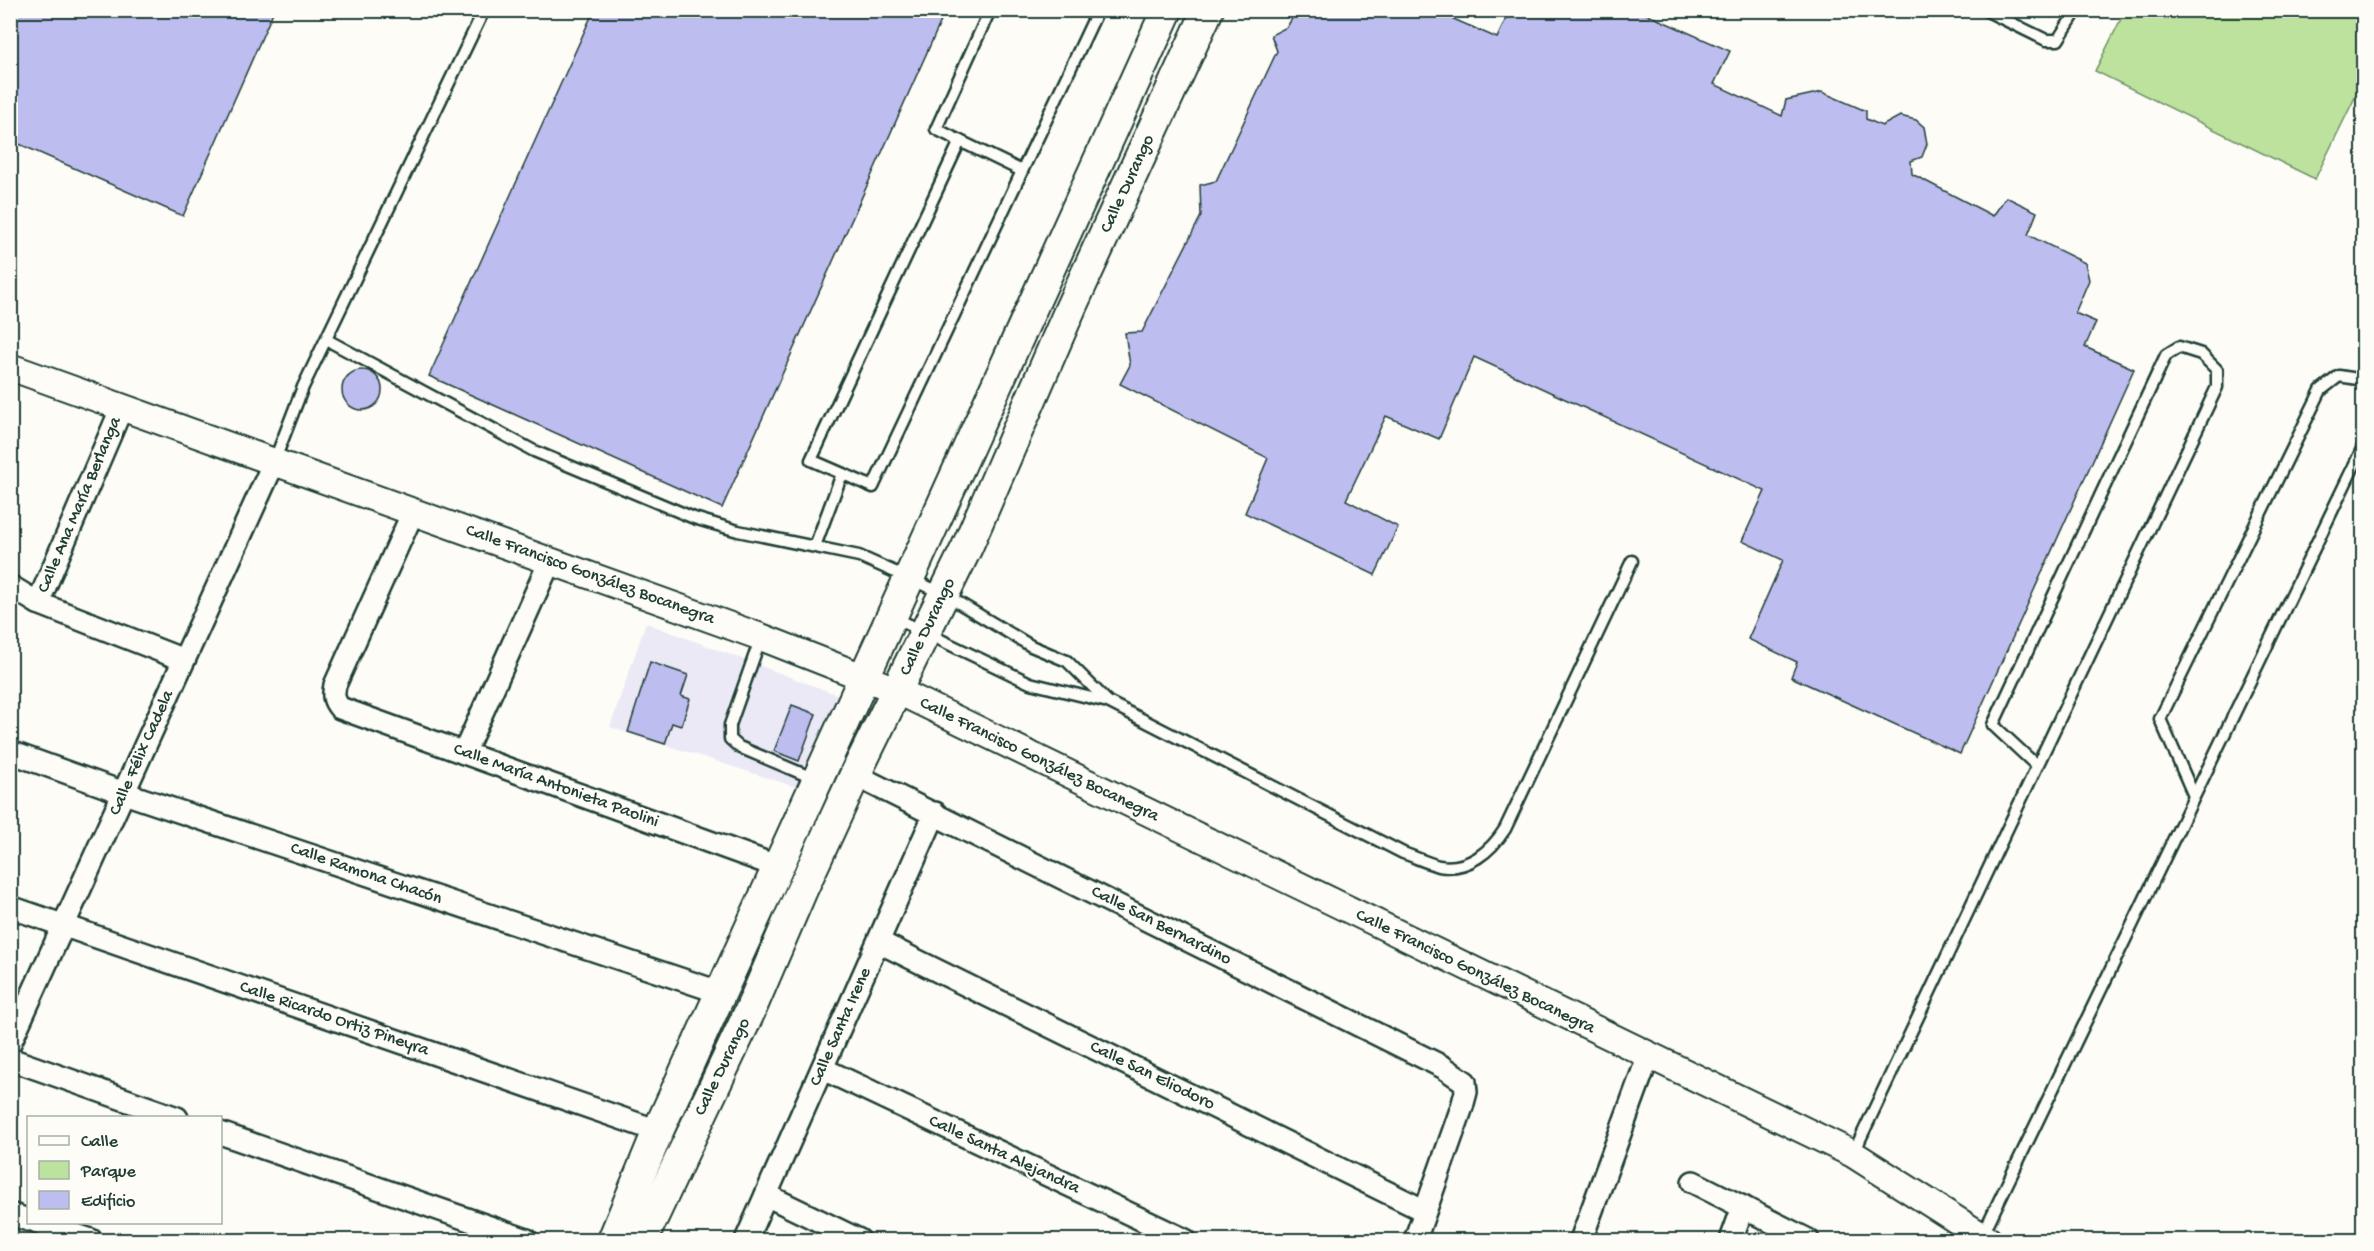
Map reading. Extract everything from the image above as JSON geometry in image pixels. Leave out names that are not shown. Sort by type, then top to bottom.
[{"type":"main road","name":"Calle Durango","points":[[613,1240],[658,1131],[1167,10]]},
{"type":"main road","name":"Calle Durango","points":[[642,1240],[750,1011],[855,774],[944,594],[1071,307],[1208,10]]},
{"type":"street","name":"Calle Francisco González Bocanegra","points":[[10,367],[760,637],[896,690],[1648,1057],[1853,1154],[1985,1238]]},
{"type":"street","name":"Calle Ana María Berlanga","points":[[38,603],[122,407]]},
{"type":"street","name":"Calle Félix Cadela","points":[[10,1043],[274,462]]},
{"type":"street","name":"Calle María Antonieta Paolini","points":[[413,512],[335,685],[333,695],[340,708],[779,867]]},
{"type":"street","points":[[464,753],[550,561]]},
{"type":"street","points":[[10,586],[38,603],[184,660]]},
{"type":"street","name":"Calle Ramona Chacón","points":[[10,752],[124,793],[722,993]]},
{"type":"street","name":"Calle San Bernardino","points":[[855,774],[1443,1067],[1465,1082],[1466,1092],[1462,1107],[1425,1211]]},
{"type":"street","name":"Calle Santa Irene","points":[[746,1240],[935,813]]},
{"type":"street","name":"Calle Ricardo Ortiz Pineyra","points":[[10,907],[658,1131]]},
{"type":"street","name":"Calle San Eliodoro","points":[[879,942],[1425,1211]]},
{"type":"street","points":[[1581,1240],[1648,1057]]},
{"type":"street","points":[[10,1059],[171,1116]]},
{"type":"street","name":"Calle Santa Alejandra","points":[[823,1069],[1185,1240]]},
{"type":"street","points":[[222,1134],[527,1240]]},
{"type":"street","points":[[1693,1182],[1808,1240]]},
{"type":"street","points":[[766,1195],[859,1240]]},
{"type":"street","points":[[1731,1240],[1743,1207]]},
{"type":"street","points":[[1415,1240],[1425,1211]]},
{"type":"street","points":[[10,1214],[27,1220]]},
{"type":"street","points":[[44,1224],[92,1240]]},
{"type":"lane","points":[[274,462],[303,387],[484,10]]},
{"type":"lane","points":[[990,10],[936,129],[1022,171]]},
{"type":"lane","points":[[960,141],[812,460],[873,487],[1098,10]]},
{"type":"lane","points":[[1985,10],[2046,40],[2058,40],[2078,10]]},
{"type":"lane","points":[[327,340],[534,451],[694,518],[738,531],[859,556],[944,594],[1031,646],[1067,662],[1108,702]]},
{"type":"lane","points":[[1853,1154],[2217,387],[2217,370],[2201,354],[2179,347],[2166,355],[1993,724],[2037,766]]},
{"type":"lane","points":[[2194,796],[2160,718],[2321,390],[2339,376],[2364,380]]},
{"type":"lane","points":[[1985,1238],[2194,796],[2364,445]]},
{"type":"lane","points":[[815,546],[842,474]]},
{"type":"lane","points":[[893,617],[1030,683],[1108,702],[1403,853],[1439,866],[1461,866],[1482,856],[1496,844],[1505,829],[1632,561]]},
{"type":"lane","points":[[760,637],[730,725],[730,739],[739,747],[818,781]]},
{"type":"shaded area","points":[[646,623],[838,695],[796,787],[610,727]]},
{"type":"green space","points":[[2125,11],[2363,11],[2363,81],[2315,179],[2095,71]]},
{"type":"building","points":[[10,10],[274,10],[183,216],[10,140]]},
{"type":"building","points":[[594,10],[946,10],[722,508],[429,376]]},
{"type":"building","points":[[1297,10],[1433,10],[1497,38],[1510,10],[1645,10],[1644,13],[1730,51],[1714,84],[1782,116],[1786,100],[1822,92],[1866,111],[1866,119],[1882,126],[1900,116],[1916,120],[1924,127],[1927,144],[1922,157],[1911,161],[1912,174],[1993,216],[2006,197],[2037,212],[2028,235],[2085,263],[2089,280],[2075,313],[2096,322],[2085,347],[2134,369],[1960,754],[1791,677],[1797,662],[1748,639],[1783,560],[1742,541],[1765,491],[1474,357],[1439,439],[1386,416],[1346,500],[1398,527],[1375,575],[1245,513],[1268,458],[1120,384],[1130,365],[1125,333],[1142,332],[1201,216],[1200,185],[1216,181],[1277,51],[1271,35],[1287,27]]},
{"type":"building","points":[[362,370],[376,376],[382,390],[376,404],[362,410],[348,404],[342,390],[348,376]]},
{"type":"building","points":[[650,662],[688,675],[681,696],[690,699],[681,726],[672,723],[665,744],[628,732]]},
{"type":"building","points":[[792,705],[816,714],[799,761],[774,751]]}]
